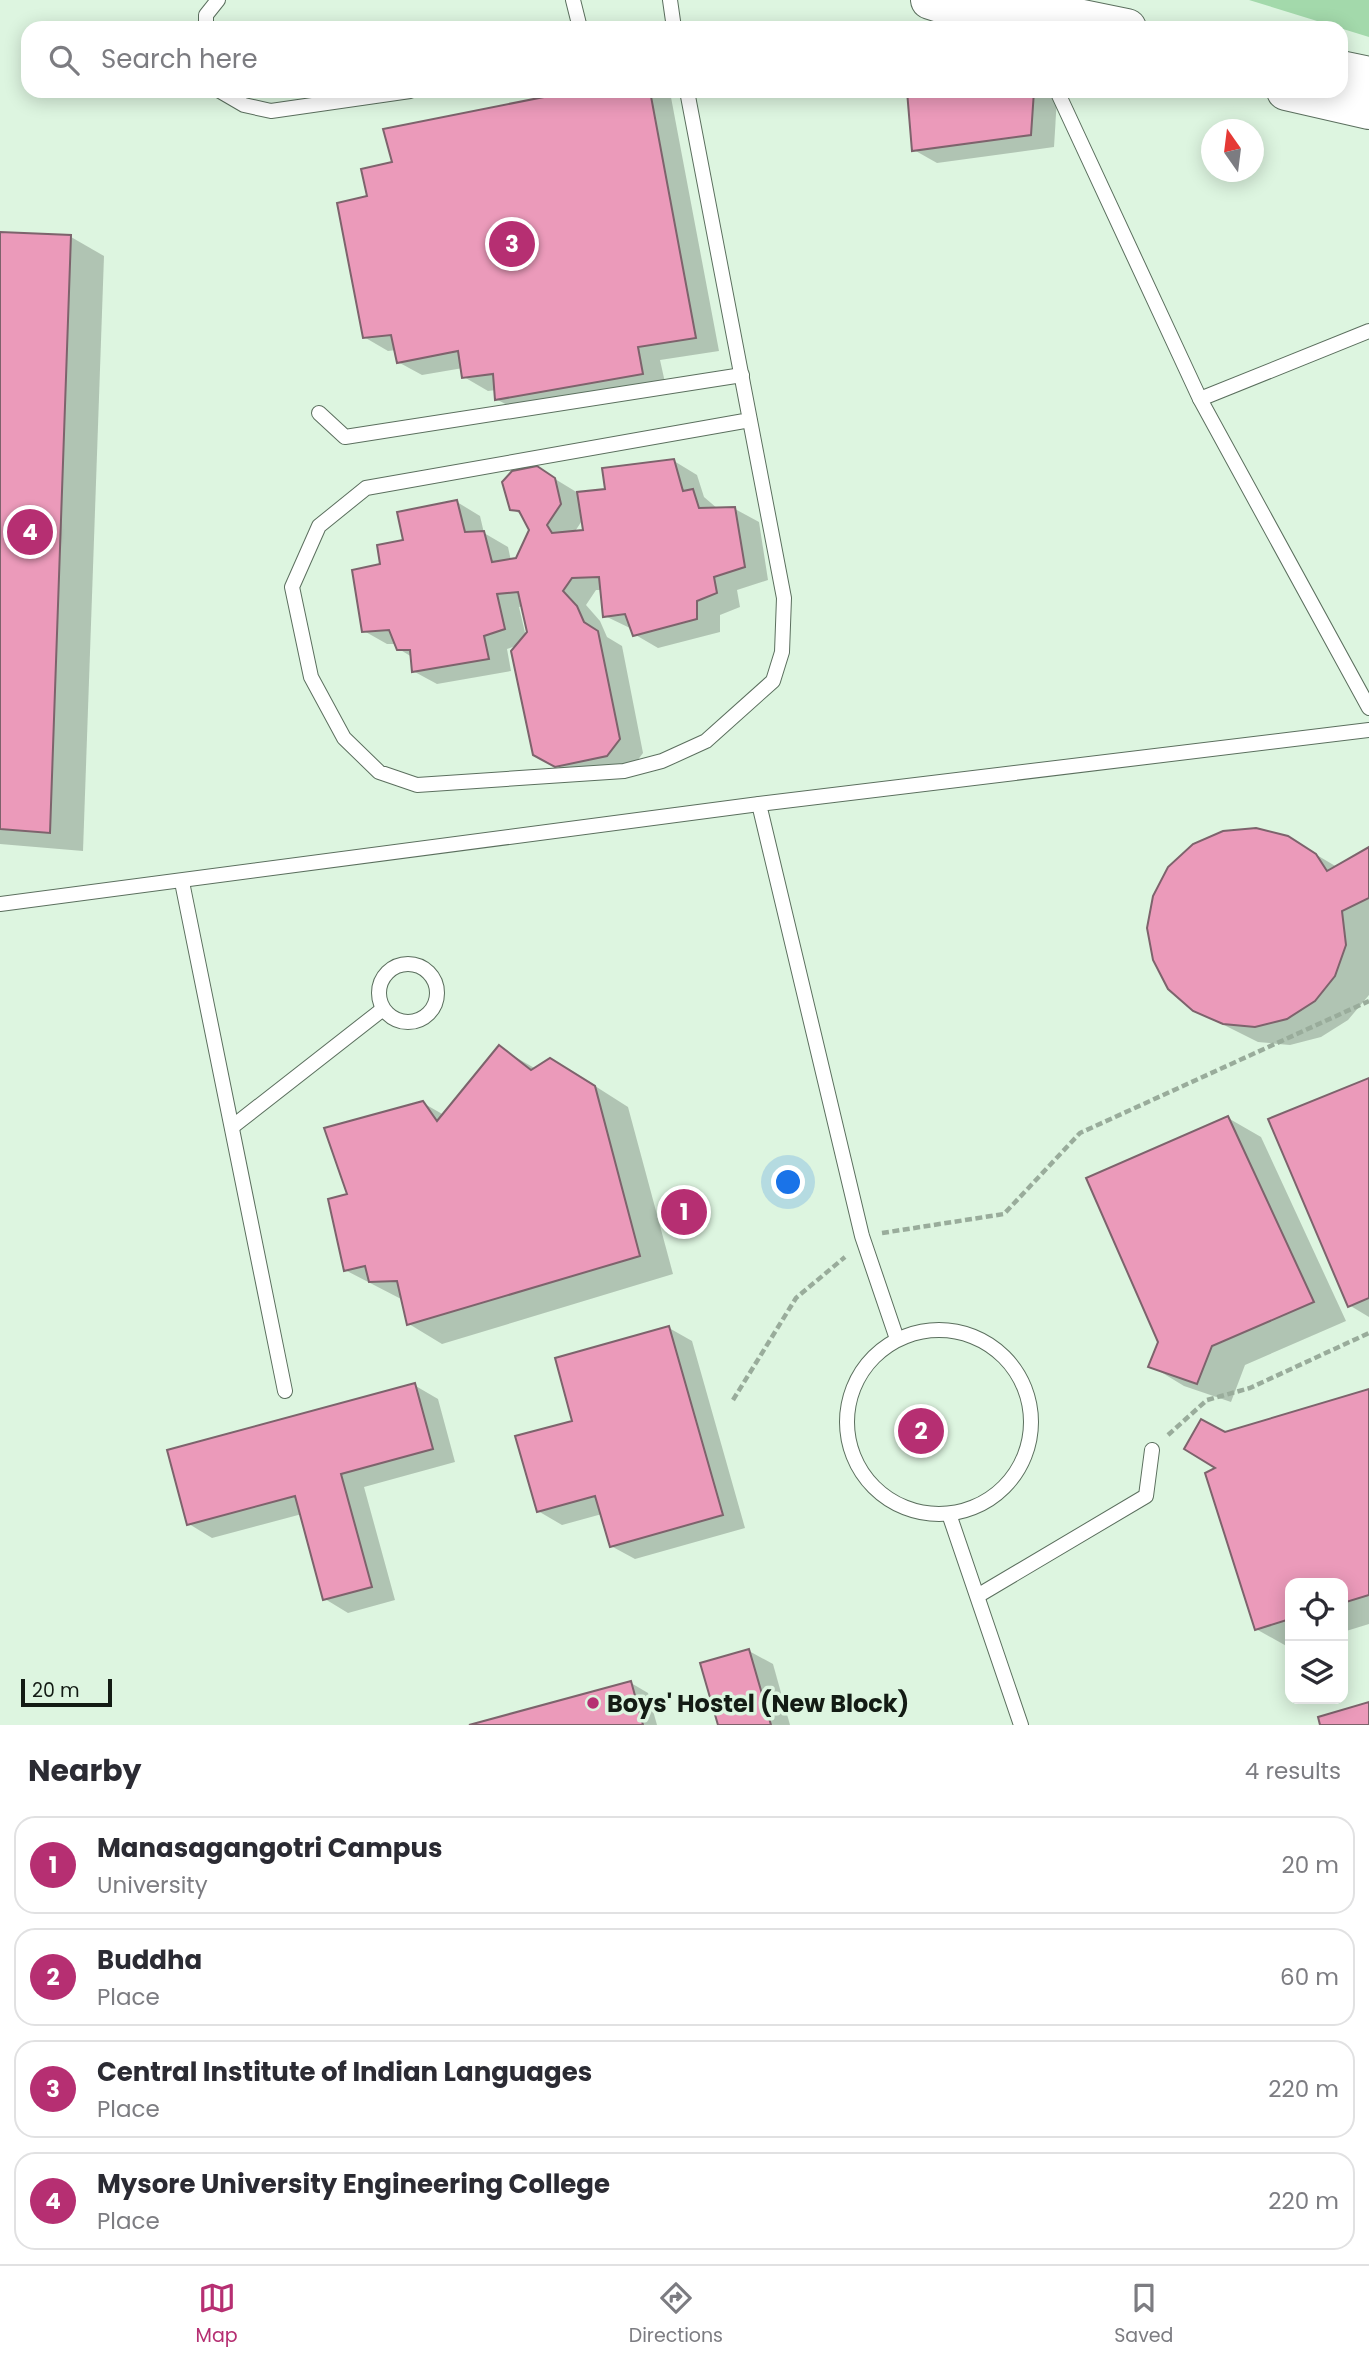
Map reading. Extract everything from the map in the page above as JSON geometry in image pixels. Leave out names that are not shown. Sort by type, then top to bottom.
[{"type":"main road","points":[[930,0],[1017,16],[1063,21]]},
{"type":"main road","points":[[1348,72],[1369,76]]},
{"type":"main road","points":[[1317,98],[1369,110]]},
{"type":"lane","points":[[206,21],[206,15],[218,0]]},
{"type":"lane","points":[[573,0],[578,21]]},
{"type":"lane","points":[[668,0],[672,21]]},
{"type":"lane","points":[[233,98],[271,111],[361,98]]},
{"type":"lane","points":[[688,98],[742,375],[784,598],[782,652],[773,681],[706,741],[663,761],[624,771],[417,785],[379,772],[344,738],[311,677],[292,587],[319,526],[366,488],[750,420]]},
{"type":"lane","points":[[1060,98],[1200,399],[1369,708]]},
{"type":"lane","points":[[1200,399],[1369,331]]},
{"type":"lane","points":[[319,413],[345,436],[742,375]]},
{"type":"lane","points":[[0,904],[759,804],[1369,730]]},
{"type":"lane","points":[[759,804],[862,1236],[897,1339]]},
{"type":"lane","points":[[182,882],[285,1391]]},
{"type":"lane","points":[[402,964],[420,966],[434,979],[437,999],[426,1016],[408,1022],[398,1021],[383,1009],[378,990],[386,973],[393,967],[402,964]]},
{"type":"lane","points":[[232,1127],[383,1009]]},
{"type":"lane","points":[[926,1330],[955,1330],[983,1340],[1007,1357],[1024,1382],[1032,1410],[1031,1439],[1020,1467],[1002,1490],[986,1501],[949,1514],[923,1513],[899,1505],[869,1481],[850,1448],[846,1422],[850,1397],[860,1374],[876,1354],[897,1339],[926,1330]]},
{"type":"lane","points":[[979,1595],[1146,1496],[1152,1450]]},
{"type":"lane","points":[[949,1514],[979,1595],[1021,1725]]},
{"type":"path","points":[[733,1400],[796,1298],[838,1266],[862,1236],[1004,1214],[1080,1133],[1369,1001]]},
{"type":"path","points":[[1152,1450],[1207,1400],[1250,1388],[1369,1333]]},
{"type":"green space","points":[[1249,0],[1369,0],[1369,37],[1348,31],[1348,21],[1317,21]]},
{"type":"building","points":[[539,98],[651,98],[696,338],[638,347],[643,374],[495,400],[493,374],[462,378],[458,351],[397,363],[391,335],[363,338],[337,203],[367,196],[361,169],[392,162],[383,129]]},
{"type":"building","points":[[908,98],[1034,98],[1031,135],[912,151]]},
{"type":"building","points":[[0,232],[71,235],[50,833],[0,829]]},
{"type":"building","points":[[674,459],[683,491],[693,489],[699,508],[735,507],[745,567],[714,577],[717,593],[697,601],[697,619],[633,636],[625,614],[603,617],[599,577],[572,578],[563,591],[577,606],[584,622],[598,631],[620,739],[607,756],[555,767],[533,755],[511,651],[527,632],[518,592],[497,594],[505,629],[484,636],[489,659],[412,672],[410,650],[397,650],[389,630],[362,632],[352,570],[380,564],[377,545],[403,540],[397,512],[457,500],[465,532],[484,531],[492,562],[516,558],[529,530],[519,511],[510,510],[502,482],[512,471],[537,466],[555,478],[561,504],[547,525],[552,533],[583,530],[577,492],[605,489],[602,468]]},
{"type":"building","points":[[1256,828],[1288,836],[1316,854],[1327,871],[1369,847],[1369,898],[1342,911],[1346,945],[1335,976],[1315,1001],[1287,1019],[1255,1027],[1223,1024],[1193,1011],[1168,989],[1153,960],[1147,928],[1153,896],[1168,867],[1193,844],[1223,831]]},
{"type":"building","points":[[499,1045],[531,1070],[550,1058],[595,1086],[640,1256],[407,1325],[397,1281],[369,1282],[365,1266],[344,1271],[328,1199],[347,1194],[324,1128],[423,1101],[437,1121]]},
{"type":"building","points":[[1369,1078],[1369,1298],[1348,1307],[1268,1119]]},
{"type":"building","points":[[1228,1116],[1314,1302],[1212,1346],[1197,1384],[1148,1367],[1158,1342],[1086,1178]]},
{"type":"building","points":[[669,1326],[723,1515],[610,1547],[595,1496],[537,1512],[515,1436],[572,1421],[555,1358]]},
{"type":"building","points":[[415,1383],[433,1449],[341,1474],[372,1587],[323,1600],[295,1496],[187,1525],[167,1450]]},
{"type":"building","points":[[1369,1389],[1369,1595],[1348,1601],[1348,1578],[1285,1578],[1285,1621],[1255,1630],[1205,1473],[1215,1468],[1184,1449],[1201,1419],[1225,1432]]},
{"type":"building","name":"Boys' Hostel (New Block)","points":[[749,1649],[771,1725],[718,1725],[700,1663]]},
{"type":"building","name":"Boys' Hostel (New Block)","points":[[631,1681],[643,1725],[469,1725]]},
{"type":"building","points":[[1369,1702],[1369,1725],[1320,1725],[1318,1717]]},
{"type":"place","name":"Central Institute of Indian Languages","points":[[512,244]]},
{"type":"place","name":"Mysore University Engineering College","points":[[30,532]]},
{"type":"place","name":"Manasagangotri Campus","points":[[684,1212]]},
{"type":"place","name":"Buddha","points":[[921,1431]]},
{"type":"place","name":"Boys' Hostel (New Block)","points":[[593,1703]]}]
